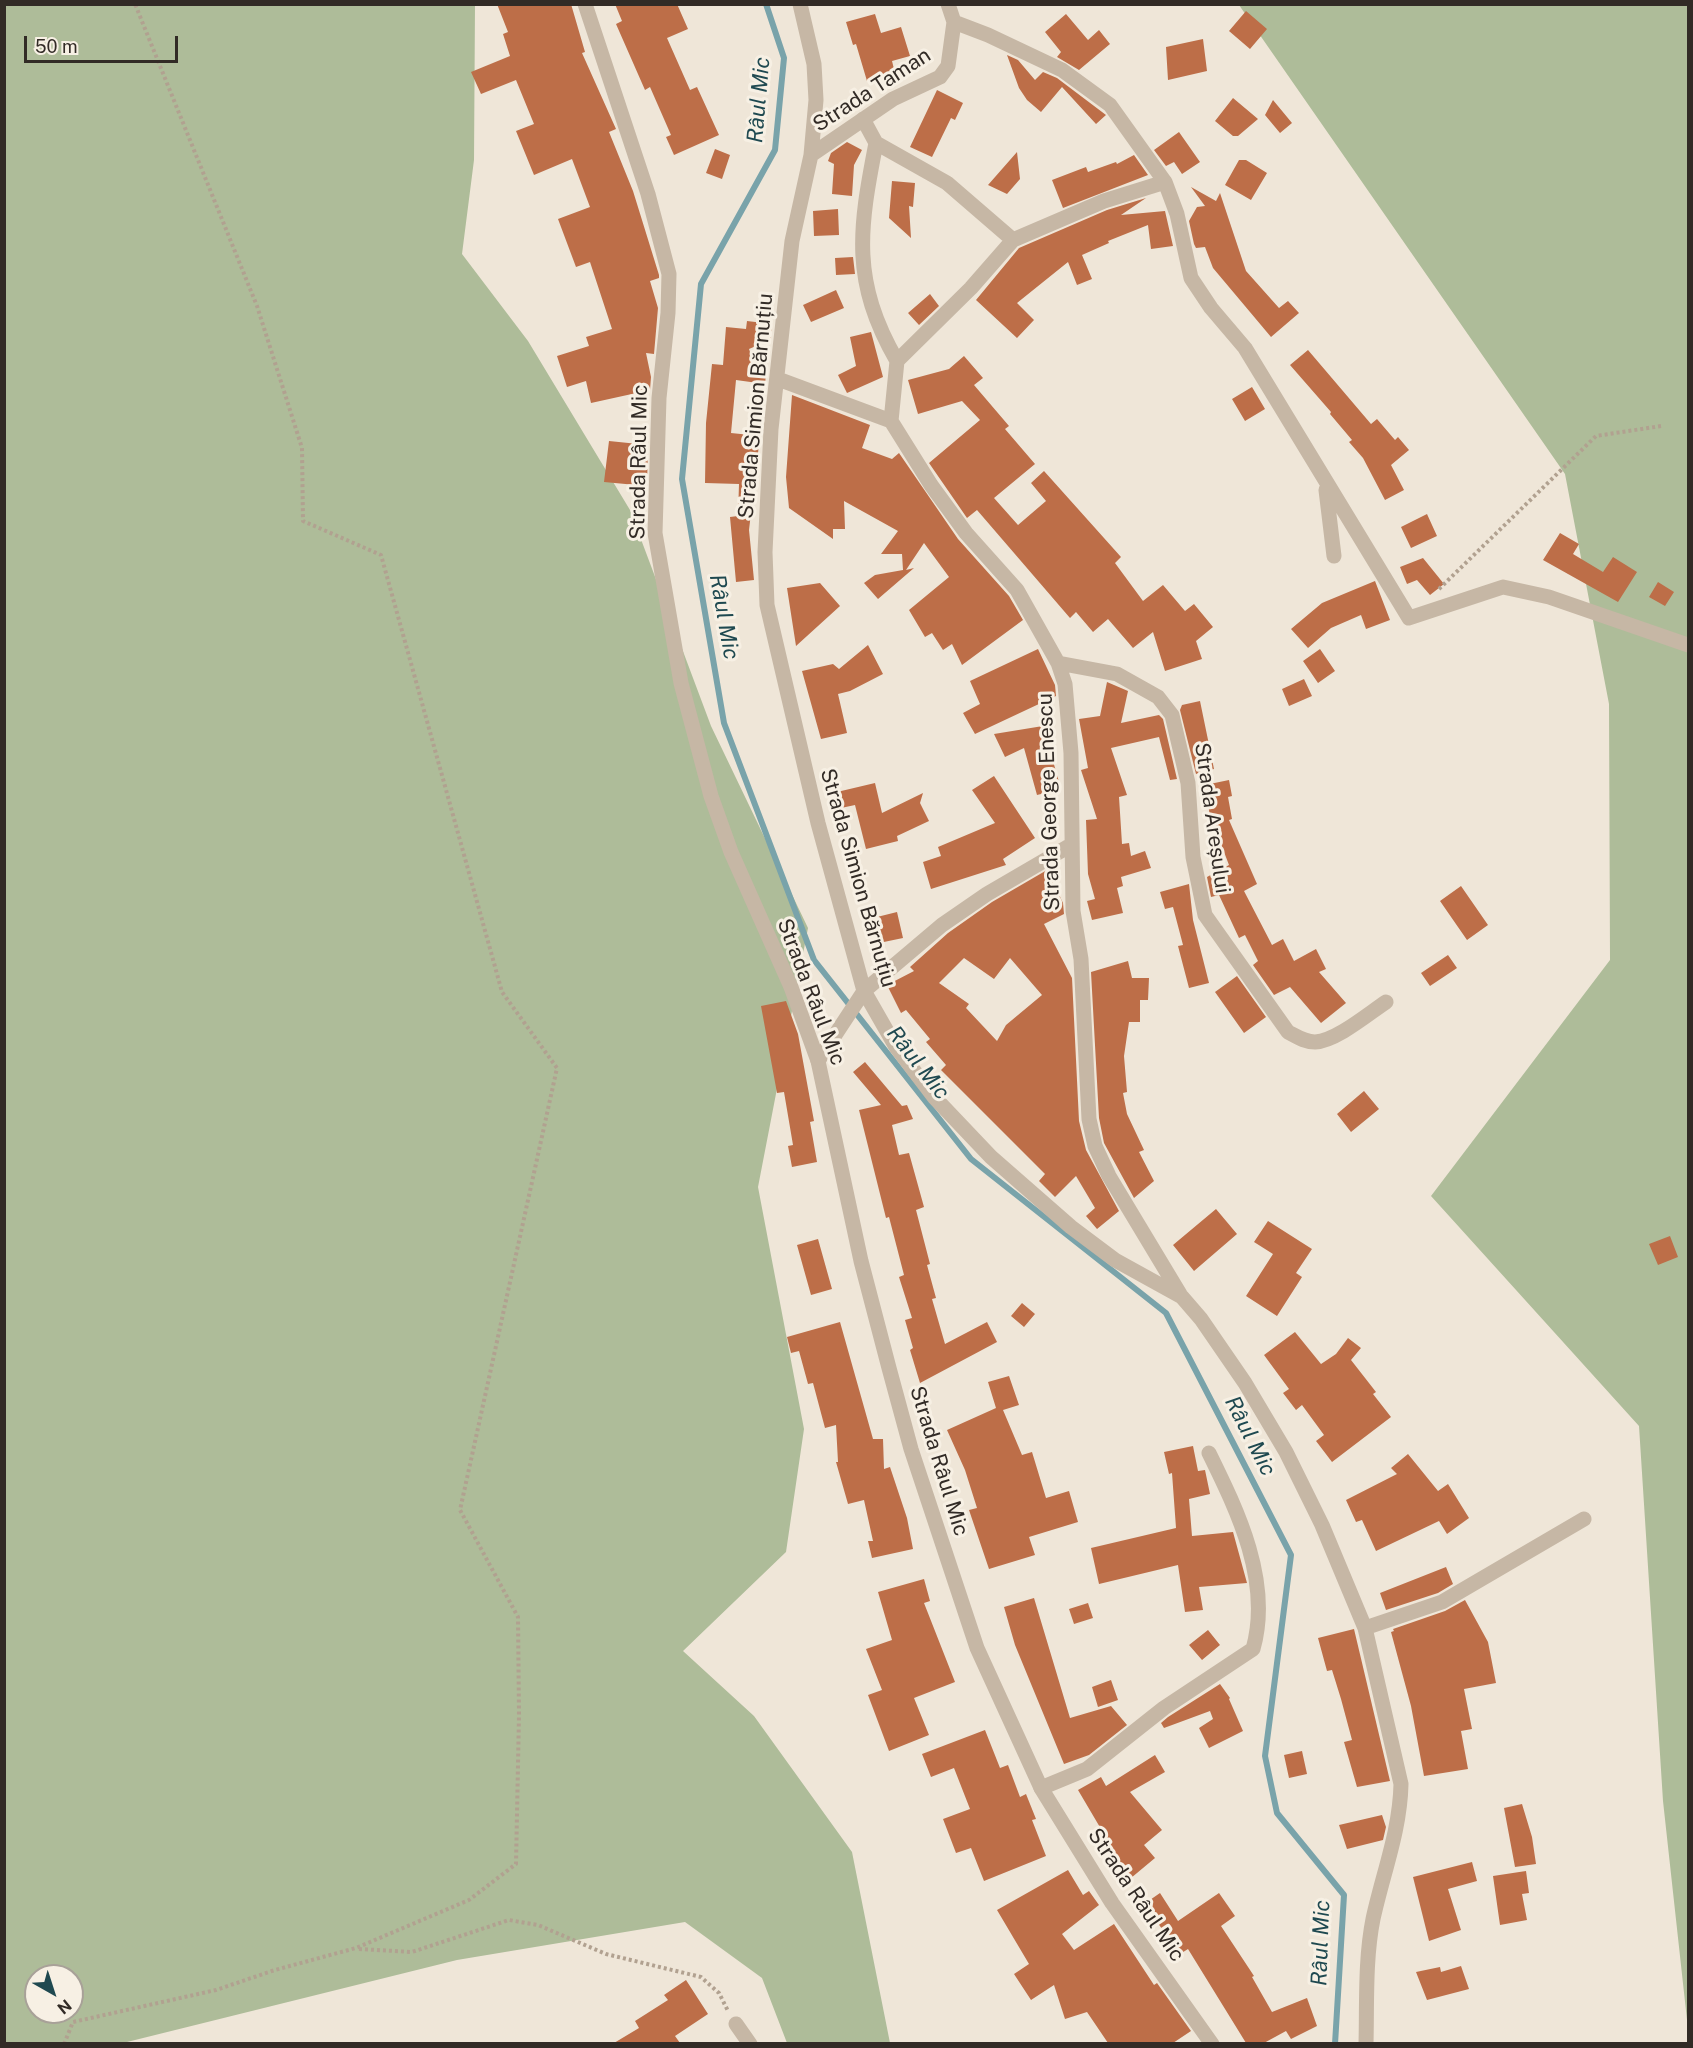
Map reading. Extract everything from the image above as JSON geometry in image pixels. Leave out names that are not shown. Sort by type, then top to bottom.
[{"type":"street","name":"Strada Râul Mic","points":[[585,4],[648,194],[669,274],[668,313],[659,398],[655,533],[681,683],[711,796],[727,841],[783,968],[818,1061],[861,1261],[911,1449],[977,1647],[1041,1788],[1112,1903],[1212,2043]]},
{"type":"street","name":"Strada Simion Bărnuțiu","points":[[800,4],[814,64],[816,100],[811,155],[792,241],[768,476],[767,605],[861,997],[934,1097],[992,1157],[1071,1227],[1115,1260],[1182,1297],[1201,1319],[1245,1383],[1286,1452],[1322,1525],[1365,1628],[1401,1784],[1401,1810],[1373,1922],[1366,2043]]},
{"type":"street","points":[[948,4],[954,22],[988,35],[1062,70],[1097,93],[1110,105],[1165,182],[1178,214],[1191,278],[1211,308],[1245,348],[1324,482],[1409,618],[1503,587],[1549,597],[1689,645]]},
{"type":"street","name":"Strada Taman","points":[[811,155],[893,99],[940,77],[948,66],[954,22]]},
{"type":"street","points":[[863,119],[876,143],[947,183],[1013,240]]},
{"type":"street","points":[[778,379],[891,421],[897,361],[880,331],[868,295],[862,256],[862,214],[876,143]]},
{"type":"street","points":[[897,361],[936,325],[1013,240],[1104,201],[1165,182]]},
{"type":"street","name":"Strada George Enescu","points":[[891,421],[931,485],[966,533],[1017,590],[1058,663],[1065,684],[1071,753],[1073,911],[1081,959],[1089,1119],[1095,1146],[1128,1210],[1182,1297]]},
{"type":"street","points":[[1324,482],[1334,556]]},
{"type":"street","name":"Strada Areșului","points":[[1058,663],[1117,674],[1158,697],[1172,715],[1188,783],[1193,857],[1205,915],[1288,1032],[1303,1040],[1315,1042],[1330,1038],[1386,1002]]},
{"type":"street","points":[[818,1061],[861,997],[942,925],[987,894],[1071,845]]},
{"type":"street","points":[[1041,1788],[1087,1769],[1164,1708],[1253,1649],[1258,1632],[1258,1596],[1253,1562],[1236,1506],[1209,1453]]},
{"type":"street","points":[[1365,1628],[1442,1602],[1584,1519]]},
{"type":"street","points":[[736,2024],[750,2043]]},
{"type":"path","points":[[64,2043],[73,2022],[216,1990],[274,1970],[356,1948],[469,1900],[516,1864],[518,1617],[460,1510],[557,1068],[502,992],[381,555],[303,521],[302,448],[260,317],[135,4]]},
{"type":"path","points":[[1435,594],[1596,436],[1661,426]]},
{"type":"path","points":[[356,1948],[412,1953],[509,1920],[538,1925],[606,1954],[701,1977],[719,1993],[736,2024]]},
{"type":"green space","points":[[5,5],[475,5],[474,160],[462,254],[528,341],[630,510],[711,726],[808,928],[758,1187],[804,1429],[786,1552],[683,1651],[754,1716],[852,1852],[890,2043],[787,2043],[762,1978],[685,1922],[457,1960],[123,2043],[5,2044]]},
{"type":"green space","points":[[1239,5],[1688,5],[1688,2029],[1663,1801],[1639,1426],[1431,1196],[1610,960],[1609,704],[1565,474]]},
{"type":"building","points":[[497,4],[571,4],[585,52],[582,53],[616,129],[609,132],[633,191],[659,275],[659,278],[650,281],[658,308],[654,354],[646,353],[651,377],[650,390],[591,403],[586,381],[567,387],[557,356],[589,346],[586,337],[612,329],[590,262],[576,267],[558,219],[590,207],[572,159],[534,175],[516,131],[534,124],[516,80],[481,94],[471,72],[510,56],[503,34],[508,32]]},
{"type":"building","points":[[615,4],[677,4],[688,29],[667,38],[690,90],[697,87],[719,135],[674,155],[666,137],[671,135],[650,87],[645,90],[616,24],[622,21]]},
{"type":"building","points":[[1246,11],[1267,29],[1250,49],[1229,31]]},
{"type":"building","points":[[875,14],[881,33],[901,27],[910,56],[892,61],[895,73],[867,81],[856,44],[853,45],[846,22]]},
{"type":"building","points":[[1066,14],[1088,40],[1099,30],[1110,44],[1079,70],[1057,57],[1061,52],[1045,32]]},
{"type":"building","points":[[1203,39],[1207,71],[1168,80],[1166,47]]},
{"type":"building","points":[[1007,55],[1018,60],[1035,80],[1043,72],[1057,78],[1106,115],[1096,124],[1062,87],[1041,112],[1027,100],[1019,88]]},
{"type":"building","points":[[937,90],[963,103],[955,120],[951,118],[932,157],[910,147]]},
{"type":"building","points":[[1233,98],[1258,119],[1238,136],[1233,136],[1215,121]]},
{"type":"building","points":[[1273,100],[1292,123],[1280,133],[1265,115]]},
{"type":"building","points":[[1179,132],[1200,162],[1182,174],[1174,162],[1166,166],[1154,150]]},
{"type":"building","points":[[847,142],[862,150],[854,165],[852,196],[832,194],[834,164],[828,161],[831,153]]},
{"type":"building","points":[[715,149],[730,155],[722,179],[706,173]]},
{"type":"building","points":[[1017,152],[1020,179],[1007,194],[988,185]]},
{"type":"building","points":[[1134,155],[1148,175],[1063,208],[1052,180],[1086,167],[1088,172],[1116,162],[1117,164]]},
{"type":"building","points":[[1239,160],[1246,160],[1267,173],[1251,200],[1225,185]]},
{"type":"building","points":[[892,181],[915,183],[913,207],[909,206],[911,238],[889,218]]},
{"type":"building","points":[[1191,187],[1216,201],[1220,193],[1246,271],[1279,308],[1288,301],[1299,313],[1271,337],[1213,268],[1205,247],[1196,248],[1189,221],[1197,207],[1205,206]]},
{"type":"building","points":[[1146,198],[1121,215],[1165,211],[1173,246],[1151,249],[1148,225],[1108,241],[1109,243],[1082,255],[1092,279],[1077,285],[1068,262],[1017,303],[1034,320],[1017,338],[976,300],[1019,248],[1107,210]]},
{"type":"building","points":[[838,209],[839,235],[814,236],[813,211]]},
{"type":"building","points":[[853,257],[855,274],[836,275],[835,258]]},
{"type":"building","points":[[836,290],[844,308],[811,322],[803,305]]},
{"type":"building","points":[[930,294],[939,306],[919,325],[908,313]]},
{"type":"building","points":[[747,321],[772,324],[770,340],[749,349],[752,358],[768,355],[765,384],[736,380],[731,433],[760,436],[749,530],[754,580],[736,582],[730,517],[738,516],[739,484],[705,483],[706,423],[712,364],[723,365],[726,327],[746,329]]},
{"type":"building","points":[[871,332],[883,377],[847,393],[838,375],[856,366],[850,337]]},
{"type":"building","points":[[1308,350],[1371,424],[1377,419],[1395,440],[1398,437],[1409,450],[1391,465],[1404,490],[1385,500],[1363,458],[1349,442],[1352,440],[1290,365]]},
{"type":"building","points":[[964,356],[983,378],[974,385],[1009,426],[1005,429],[1035,464],[994,498],[1018,525],[1046,501],[1031,483],[1044,471],[1121,557],[1115,563],[1143,601],[1163,585],[1185,611],[1194,604],[1213,627],[1196,641],[1202,659],[1165,671],[1153,632],[1133,648],[1108,619],[1093,632],[1076,612],[1070,618],[977,510],[967,518],[929,463],[980,420],[962,401],[918,414],[908,380],[949,369]]},
{"type":"building","points":[[1252,387],[1265,409],[1245,421],[1232,399]]},
{"type":"building","points":[[792,395],[870,425],[862,448],[892,459],[899,453],[958,539],[1009,596],[1023,620],[962,665],[952,644],[943,650],[932,633],[925,637],[909,610],[949,577],[924,543],[906,570],[914,568],[878,599],[864,583],[875,575],[903,570],[902,554],[881,554],[898,531],[844,501],[845,529],[833,529],[833,539],[789,508],[786,477]]},
{"type":"building","points":[[609,441],[648,445],[647,486],[604,482]]},
{"type":"building","points":[[1427,514],[1437,536],[1411,548],[1401,527]]},
{"type":"building","points":[[1560,533],[1579,544],[1573,554],[1603,572],[1613,557],[1637,572],[1618,602],[1543,560]]},
{"type":"building","points":[[1423,558],[1444,584],[1430,595],[1417,580],[1407,584],[1400,567]]},
{"type":"building","points":[[1375,581],[1390,620],[1366,629],[1361,615],[1331,628],[1308,648],[1291,629],[1322,603]]},
{"type":"building","points":[[1658,582],[1674,592],[1665,606],[1649,597]]},
{"type":"building","points":[[820,583],[840,606],[796,646],[787,588]]},
{"type":"building","points":[[868,645],[883,674],[850,691],[838,694],[847,733],[821,739],[802,671],[833,664],[839,669]]},
{"type":"building","points":[[1038,649],[1055,685],[1056,696],[975,734],[963,713],[980,704],[970,681]]},
{"type":"building","points":[[1320,649],[1335,671],[1318,683],[1303,661]]},
{"type":"building","points":[[1304,679],[1312,696],[1289,706],[1282,689]]},
{"type":"building","points":[[1107,682],[1128,691],[1121,723],[1159,715],[1163,719],[1177,779],[1170,780],[1159,737],[1111,748],[1127,795],[1119,797],[1122,844],[1129,843],[1131,856],[1145,851],[1151,868],[1121,877],[1123,886],[1117,888],[1123,913],[1092,920],[1087,901],[1095,899],[1088,874],[1086,820],[1097,819],[1081,770],[1088,768],[1079,719],[1100,716]]},
{"type":"building","points":[[1200,701],[1214,769],[1196,774],[1180,710],[1182,705]]},
{"type":"building","points":[[1043,726],[1061,789],[1037,795],[1024,748],[1005,757],[994,734]]},
{"type":"building","points":[[994,776],[1035,838],[1003,859],[1006,865],[931,889],[923,862],[941,856],[938,847],[995,823],[972,790]]},
{"type":"building","points":[[1229,780],[1232,796],[1228,797],[1232,819],[1229,820],[1257,884],[1244,891],[1272,945],[1283,939],[1294,961],[1316,949],[1326,969],[1319,972],[1346,1003],[1321,1023],[1290,987],[1274,995],[1253,965],[1258,961],[1245,935],[1239,938],[1219,895],[1211,897],[1207,877],[1229,865],[1213,823],[1211,823],[1205,785]]},
{"type":"building","points":[[875,783],[882,813],[923,793],[920,803],[929,821],[897,836],[898,841],[866,849],[855,805],[841,808],[837,792]]},
{"type":"building","points":[[1047,870],[1063,903],[1064,914],[1044,924],[1072,978],[1079,1121],[1086,1150],[1119,1211],[1097,1229],[1086,1216],[1095,1208],[1076,1176],[1055,1197],[1039,1181],[1045,1174],[941,1070],[946,1065],[926,1042],[930,1039],[906,1010],[901,1013],[887,985],[914,971],[910,967],[948,933],[992,902]],"holes":[[[964,958],[994,979],[1010,958],[1042,995],[1006,1025],[997,1041],[966,1008],[969,1004],[939,983]]]},
{"type":"building","points":[[1189,884],[1193,920],[1209,983],[1189,988],[1178,946],[1183,945],[1173,907],[1165,909],[1160,892]]},
{"type":"building","points":[[1461,886],[1488,925],[1467,940],[1440,901]]},
{"type":"building","points":[[897,912],[903,938],[879,943],[873,918]]},
{"type":"building","points":[[1448,955],[1457,968],[1430,986],[1421,973]]},
{"type":"building","points":[[1128,961],[1132,978],[1149,978],[1148,1000],[1140,1000],[1140,1022],[1129,1022],[1124,1056],[1127,1092],[1123,1093],[1127,1114],[1144,1150],[1139,1152],[1154,1181],[1134,1198],[1104,1143],[1099,1118],[1091,972]]},
{"type":"building","points":[[1237,976],[1266,1017],[1244,1033],[1215,992]]},
{"type":"building","points":[[786,1001],[798,1034],[814,1121],[810,1122],[817,1162],[792,1167],[788,1146],[793,1145],[784,1092],[777,1093],[761,1006]]},
{"type":"building","points":[[865,1062],[902,1106],[907,1105],[913,1119],[892,1125],[899,1155],[909,1153],[924,1207],[916,1210],[930,1264],[927,1265],[936,1298],[932,1299],[945,1344],[987,1322],[997,1342],[920,1383],[910,1350],[913,1348],[905,1320],[912,1318],[899,1277],[904,1275],[889,1217],[886,1218],[859,1110],[881,1105],[853,1072]]},
{"type":"building","points":[[1364,1091],[1379,1109],[1351,1132],[1337,1114]]},
{"type":"building","points":[[1216,1209],[1237,1234],[1194,1271],[1173,1245]]},
{"type":"building","points":[[1268,1221],[1312,1249],[1296,1273],[1302,1277],[1277,1316],[1246,1296],[1273,1254],[1254,1242]]},
{"type":"building","points":[[1670,1236],[1678,1257],[1658,1265],[1649,1244]]},
{"type":"building","points":[[818,1239],[832,1289],[811,1295],[797,1245]]},
{"type":"building","points":[[1022,1303],[1035,1314],[1024,1327],[1011,1316]]},
{"type":"building","points":[[840,1322],[873,1439],[883,1439],[884,1469],[890,1467],[907,1518],[913,1549],[872,1558],[868,1541],[873,1541],[864,1500],[848,1504],[836,1462],[838,1462],[836,1425],[825,1428],[813,1383],[808,1384],[799,1351],[791,1353],[787,1337]]},
{"type":"building","points":[[1295,1332],[1321,1364],[1336,1354],[1348,1338],[1361,1348],[1351,1360],[1376,1392],[1373,1394],[1391,1417],[1332,1462],[1316,1441],[1324,1435],[1302,1405],[1296,1410],[1283,1393],[1289,1389],[1264,1355]]},
{"type":"building","points":[[1009,1376],[1019,1405],[1003,1410],[1022,1455],[1032,1452],[1046,1498],[1069,1491],[1078,1522],[1029,1537],[1035,1555],[989,1569],[969,1510],[977,1508],[965,1470],[947,1430],[996,1408],[988,1382]]},
{"type":"building","points":[[1193,1446],[1198,1471],[1205,1470],[1210,1494],[1189,1499],[1192,1536],[1233,1532],[1247,1583],[1199,1587],[1203,1610],[1185,1612],[1178,1565],[1099,1584],[1091,1548],[1176,1528],[1172,1473],[1169,1474],[1164,1452]]},
{"type":"building","points":[[1408,1454],[1438,1491],[1448,1484],[1469,1518],[1447,1534],[1439,1521],[1376,1551],[1362,1520],[1356,1522],[1346,1500],[1397,1474],[1391,1468]]},
{"type":"building","points":[[1446,1567],[1453,1584],[1438,1593],[1386,1610],[1380,1593]]},
{"type":"building","points":[[924,1579],[930,1601],[924,1603],[955,1682],[914,1698],[929,1735],[889,1751],[868,1695],[882,1690],[866,1649],[892,1640],[878,1592]]},
{"type":"building","points":[[1034,1598],[1070,1718],[1111,1706],[1127,1725],[1089,1755],[1064,1764],[1015,1645],[1004,1607]]},
{"type":"building","points":[[1465,1600],[1488,1642],[1496,1683],[1464,1689],[1472,1729],[1461,1731],[1468,1769],[1424,1776],[1411,1706],[1391,1632],[1394,1631],[1393,1629],[1445,1611]]},
{"type":"building","points":[[1088,1603],[1093,1618],[1074,1624],[1069,1609]]},
{"type":"building","points":[[1354,1629],[1390,1781],[1357,1787],[1344,1742],[1352,1740],[1332,1670],[1327,1671],[1318,1638]]},
{"type":"building","points":[[1208,1630],[1220,1645],[1202,1660],[1189,1645]]},
{"type":"building","points":[[1111,1680],[1118,1700],[1098,1707],[1092,1687]]},
{"type":"building","points":[[1220,1684],[1230,1698],[1243,1731],[1209,1748],[1199,1728],[1213,1719],[1210,1711],[1164,1728],[1161,1723],[1168,1717]]},
{"type":"building","points":[[985,1730],[1000,1768],[1008,1765],[1020,1797],[1026,1794],[1036,1819],[1032,1820],[1046,1856],[984,1881],[971,1848],[956,1853],[943,1819],[970,1809],[954,1768],[931,1777],[922,1754]]},
{"type":"building","points":[[1302,1751],[1307,1774],[1289,1778],[1284,1755]]},
{"type":"building","points":[[1155,1755],[1165,1772],[1130,1792],[1162,1830],[1144,1845],[1155,1858],[1131,1878],[1099,1830],[1101,1829],[1078,1790],[1101,1777],[1106,1786]]},
{"type":"building","points":[[1522,1804],[1532,1837],[1536,1864],[1515,1867],[1504,1808]]},
{"type":"building","points":[[1382,1815],[1386,1827],[1383,1840],[1347,1849],[1339,1825]]},
{"type":"building","points":[[1472,1862],[1477,1881],[1448,1889],[1461,1930],[1429,1941],[1413,1877]]},
{"type":"building","points":[[1068,1870],[1083,1895],[1089,1891],[1099,1905],[1062,1934],[1074,1950],[1114,1924],[1154,1985],[1157,1983],[1191,2031],[1173,2043],[1108,2043],[1087,2012],[1065,2019],[1054,1985],[1031,2000],[1014,1974],[1029,1964],[997,1910]]},
{"type":"building","points":[[1526,1871],[1529,1893],[1522,1894],[1527,1920],[1500,1925],[1493,1876]]},
{"type":"building","points":[[1160,1893],[1178,1921],[1219,1893],[1235,1916],[1221,1926],[1254,1976],[1252,1977],[1272,2012],[1307,1998],[1317,2026],[1291,2039],[1286,2031],[1264,2043],[1246,2043],[1188,1949],[1180,1954],[1147,1908],[1147,1902]]},
{"type":"building","points":[[1461,1966],[1469,1989],[1427,2000],[1416,1972],[1440,1967],[1441,1972]]},
{"type":"building","points":[[686,1980],[708,2014],[675,2036],[680,2043],[614,2043],[639,2028],[635,2021],[668,2000],[664,1995]]},
{"type":"waterway","name":"Râul Mic","points":[[766,4],[784,58],[775,150],[701,284],[682,479],[724,723],[814,960],[971,1159],[1166,1313],[1291,1555],[1265,1756],[1277,1813],[1344,1895],[1335,2044]]}]
